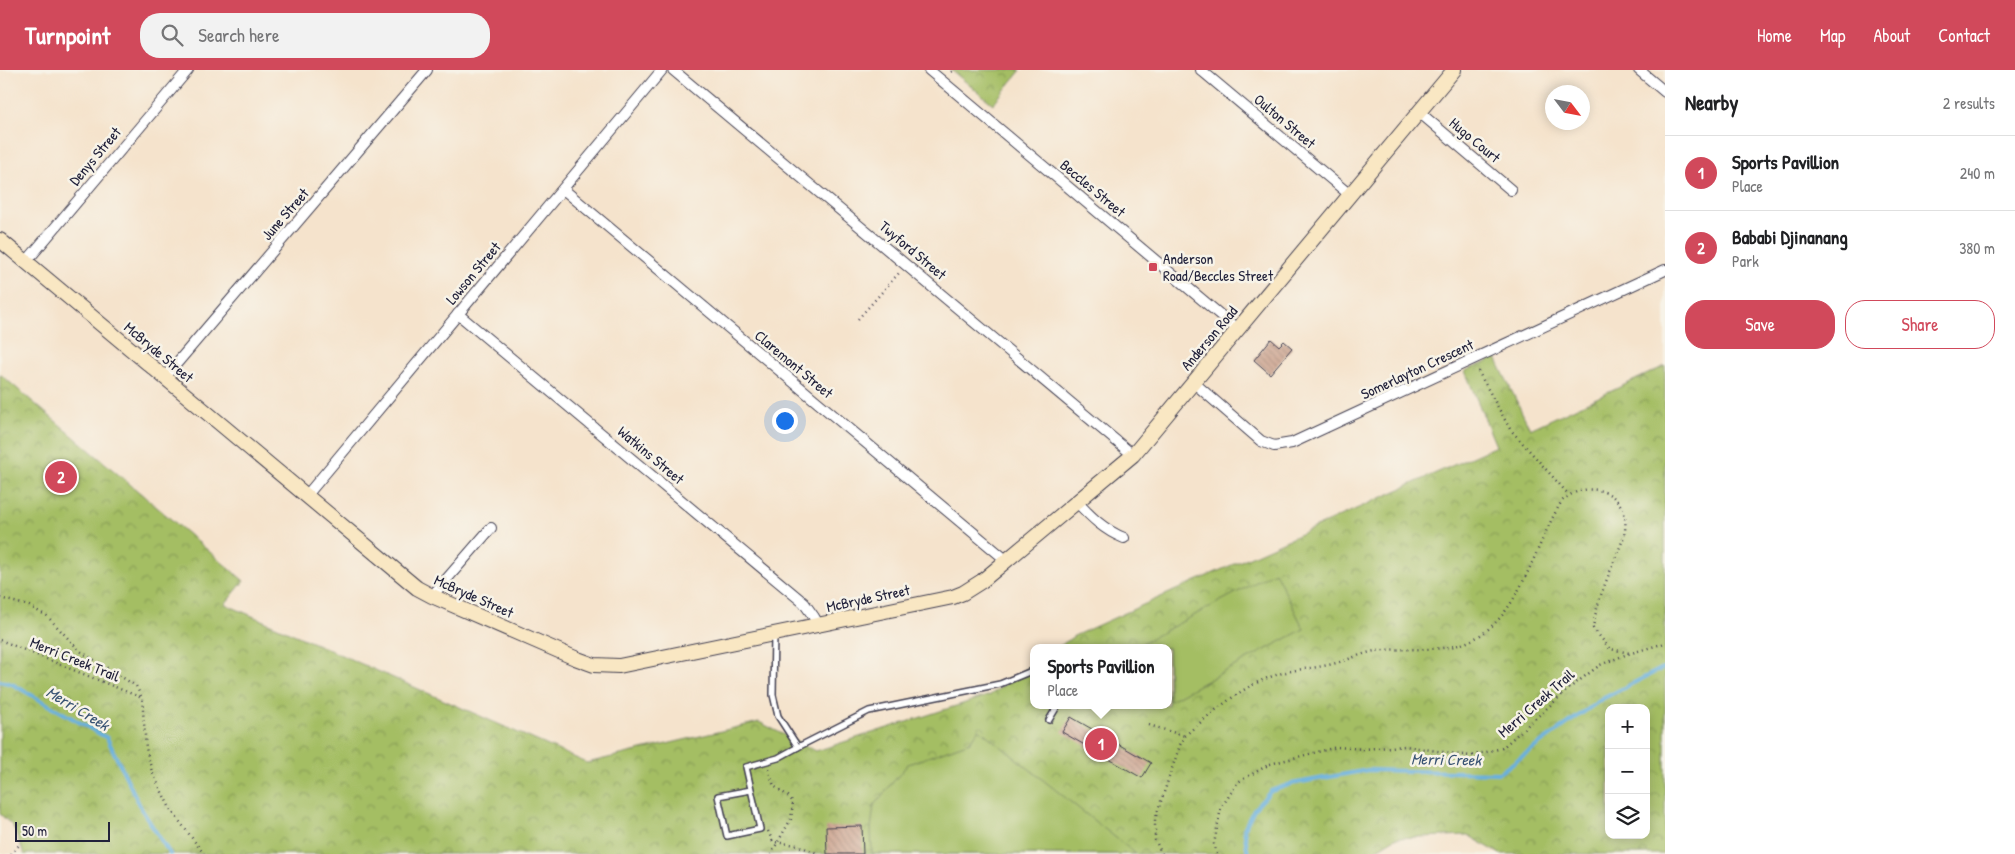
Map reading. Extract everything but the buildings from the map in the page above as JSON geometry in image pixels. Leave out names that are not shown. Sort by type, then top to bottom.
[{"type":"street","name":"Denys Street","points":[[26,262],[188,70]]},
{"type":"street","name":"June Street","points":[[165,377],[427,70]]},
{"type":"street","name":"Twyford Street","points":[[673,70],[1133,455]]},
{"type":"street","name":"Beccles Street","points":[[929,70],[1237,329]]},
{"type":"street","name":"Oulton Street","points":[[1201,70],[1350,195]]},
{"type":"street","name":"Anderson Road","points":[[1006,560],[1133,455],[1454,70]]},
{"type":"street","points":[[1639,70],[1665,92]]},
{"type":"street","name":"Lowson Street","points":[[307,495],[563,189],[659,71]]},
{"type":"street","name":"Hugo Court","points":[[1419,112],[1511,190]]},
{"type":"street","name":"Claremont Street","points":[[563,189],[1006,560]]},
{"type":"street","name":"McBryde Street","points":[[0,240],[417,588],[576,658],[605,667],[655,659],[953,597],[976,585],[1006,560]]},
{"type":"street","name":"Somerlayton Crescent","points":[[1193,382],[1261,441],[1282,446],[1301,439],[1665,270]]},
{"type":"street","name":"Watkins Street","points":[[458,314],[804,603],[818,624]]},
{"type":"street","points":[[1077,502],[1094,520],[1107,530],[1124,538]]},
{"type":"street","points":[[432,596],[490,528]]},
{"type":"lane","points":[[774,634],[773,696],[778,716],[798,747]]},
{"type":"lane","points":[[751,790],[718,796],[727,836],[760,829],[746,768],[766,762],[828,733],[856,716],[869,711],[1000,684],[1030,672]]},
{"type":"lane","points":[[1049,720],[1056,709]]},
{"type":"path","points":[[858,319],[906,264]]},
{"type":"path","points":[[1478,371],[1510,429],[1569,495]]},
{"type":"path","points":[[1162,854],[1155,840],[1154,819],[1185,736],[1233,698],[1251,686],[1277,674],[1327,666],[1374,652],[1444,649],[1464,643],[1481,634],[1497,621],[1511,602],[1558,507],[1569,495],[1584,489],[1600,490],[1613,497],[1623,512],[1625,532],[1596,609],[1593,628],[1610,650],[1630,654]]},
{"type":"path","name":"Merri Creek Trail","points":[[0,598],[29,606],[46,616],[80,651],[136,686],[142,698]]},
{"type":"path","name":"Merri Creek Trail","points":[[0,640],[142,698]]},
{"type":"path","name":"Merri Creek Trail","points":[[1217,854],[1214,844],[1221,808],[1238,782],[1270,764],[1337,747],[1363,749],[1405,746],[1470,756],[1502,748],[1572,686],[1600,665],[1665,643]]},
{"type":"path","points":[[142,698],[146,748],[152,772],[171,810],[204,854]]},
{"type":"path","points":[[1149,725],[1185,736]]},
{"type":"path","points":[[766,762],[774,786],[793,802],[791,819],[771,854]]},
{"type":"path","points":[[768,832],[776,843],[797,845],[819,854]]},
{"type":"path","points":[[11,854],[20,844]]},
{"type":"green space","points":[[951,70],[1021,70],[993,104]]},
{"type":"green space","points":[[1496,358],[1530,429],[1665,366],[1665,854],[1500,854],[1468,835],[1395,838],[1369,854],[24,854],[13,826],[0,814],[0,374],[244,581],[225,604],[587,763],[759,722],[816,751],[990,695],[1030,666],[1030,709],[1172,709],[1172,644],[1063,644],[1074,636],[1496,446],[1465,371]]},
{"type":"green space","points":[[1275,572],[1304,629],[1172,699],[1172,644],[1140,644]]},
{"type":"green space","points":[[979,729],[1136,854],[872,854],[871,828],[874,805],[908,764],[970,742]]},
{"type":"waterway","name":"Merri Creek","points":[[1248,854],[1244,829],[1254,809],[1271,791],[1291,784],[1368,770],[1499,773],[1602,699],[1665,667]]},
{"type":"waterway","name":"Merri Creek","points":[[0,681],[12,684],[107,738],[142,810],[170,854]]},
{"type":"place","name":"Anderson Road/Beccles Street","points":[[1153,267]]},
{"type":"place","name":"Bababi Djinanang","points":[[61,477]]},
{"type":"place","name":"Sports Pavillion","points":[[1101,744]]}]
